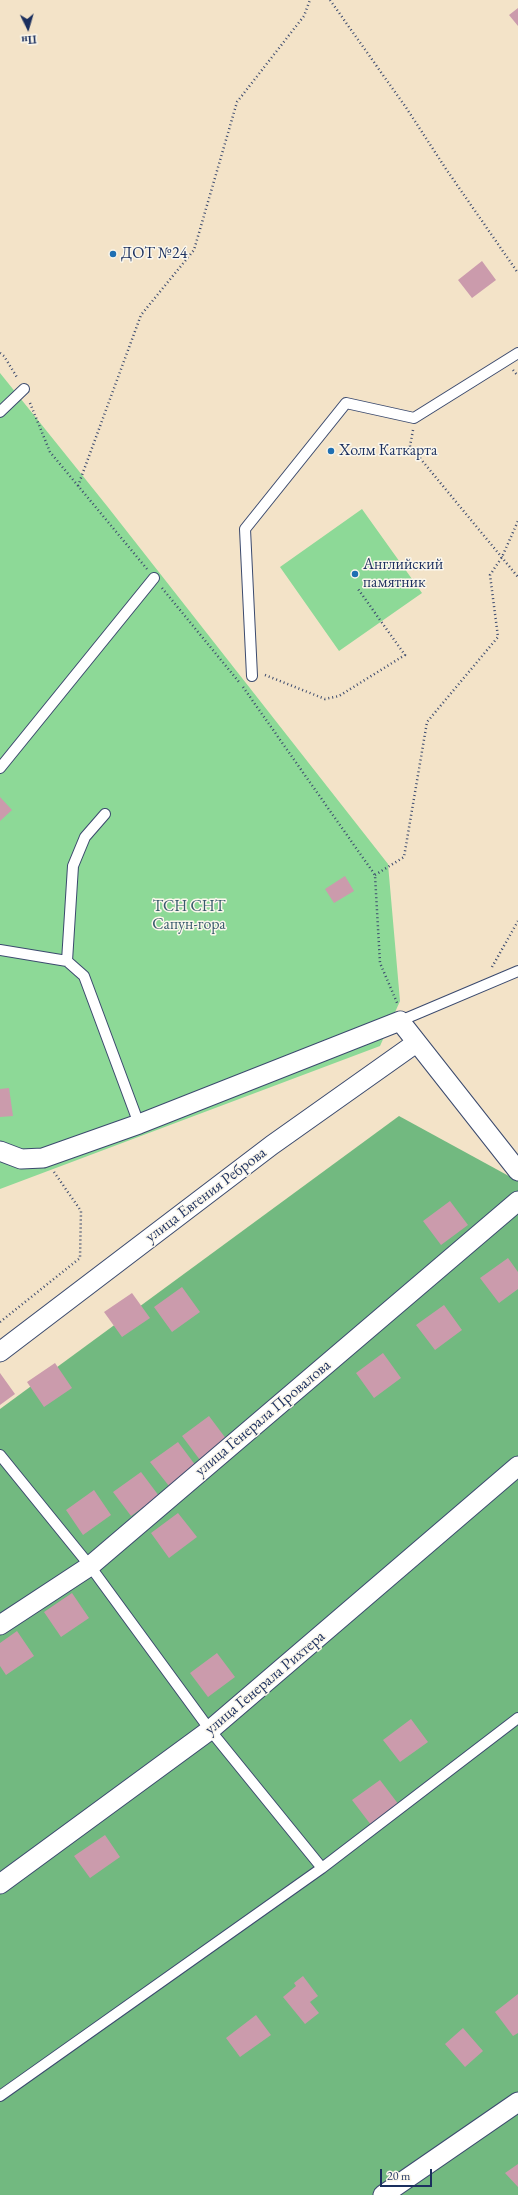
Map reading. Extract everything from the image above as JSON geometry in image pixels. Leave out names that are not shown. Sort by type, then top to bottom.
[{"type":"street","points":[[0,1151],[20,1159],[43,1158],[139,1124],[400,1022],[518,1171]]},
{"type":"street","name":"улица Евгения Реброва","points":[[0,1352],[272,1145],[416,1043]]},
{"type":"street","name":"улица Генерала Провалова","points":[[0,1625],[90,1566],[518,1201]]},
{"type":"street","name":"улица Генерала Рихтера","points":[[0,1884],[210,1730],[518,1466]]},
{"type":"street","points":[[383,2195],[518,2102]]},
{"type":"lane","points":[[252,676],[245,530],[346,403],[414,418],[518,353]]},
{"type":"lane","points":[[0,412],[24,389]]},
{"type":"lane","points":[[0,768],[154,578]]},
{"type":"lane","points":[[67,961],[73,866],[85,837],[105,814]]},
{"type":"lane","points":[[0,950],[67,961],[84,976],[139,1124]]},
{"type":"lane","points":[[400,1022],[518,971]]},
{"type":"lane","points":[[0,1455],[90,1566],[210,1730],[322,1868]]},
{"type":"lane","points":[[0,2096],[322,1868],[518,1718]]},
{"type":"path","points":[[78,486],[141,315],[194,250],[238,102],[304,16],[310,0]]},
{"type":"path","points":[[330,0],[407,109],[446,170],[518,272]]},
{"type":"path","points":[[0,353],[4,356],[24,389],[50,452],[240,682],[375,875],[380,963],[398,1004],[400,1022]]},
{"type":"path","points":[[414,418],[410,446],[518,577]]},
{"type":"path","points":[[375,875],[404,857],[427,722],[498,637],[490,575],[502,557],[518,521]]},
{"type":"path","points":[[240,682],[259,673],[324,699],[339,696],[405,655],[358,588]]},
{"type":"path","points":[[481,987],[518,921]]},
{"type":"path","points":[[0,1322],[80,1258],[82,1211],[43,1158]]},
{"type":"green space","name":"ТСН СНТ Сапун-гора","points":[[0,373],[107,506],[388,864],[400,1001],[380,1046],[0,1189]]},
{"type":"green space","points":[[362,509],[422,593],[339,651],[280,567]]},
{"type":"green space","points":[[399,1116],[518,1181],[518,2195],[0,2195],[0,1409]]},
{"type":"building","points":[[518,8],[518,26],[509,15]]},
{"type":"building","points":[[482,261],[496,280],[472,298],[458,280]]},
{"type":"building","points":[[0,797],[12,810],[0,821]]},
{"type":"building","points":[[345,876],[354,891],[334,903],[325,889]]},
{"type":"building","points":[[9,1088],[13,1116],[0,1117],[0,1089]]},
{"type":"building","points":[[450,1201],[468,1225],[441,1245],[423,1221]]},
{"type":"building","points":[[508,1258],[518,1272],[518,1289],[499,1303],[480,1278]]},
{"type":"building","points":[[182,1287],[200,1312],[172,1332],[154,1307]]},
{"type":"building","points":[[132,1293],[150,1318],[122,1337],[104,1312]]},
{"type":"building","points":[[444,1305],[462,1330],[435,1350],[416,1325]]},
{"type":"building","points":[[383,1353],[401,1378],[374,1398],[356,1373]]},
{"type":"building","points":[[55,1363],[72,1388],[44,1407],[27,1382]]},
{"type":"building","points":[[0,1373],[15,1394],[0,1405]]},
{"type":"building","points":[[209,1416],[227,1440],[200,1460],[182,1436]]},
{"type":"building","points":[[178,1442],[196,1466],[169,1486],[150,1462]]},
{"type":"building","points":[[141,1472],[159,1496],[131,1516],[113,1492]]},
{"type":"building","points":[[94,1490],[111,1515],[83,1535],[66,1510]]},
{"type":"building","points":[[178,1513],[197,1537],[169,1558],[151,1533]]},
{"type":"building","points":[[72,1593],[89,1618],[61,1637],[44,1612]]},
{"type":"building","points":[[17,1631],[34,1656],[6,1675],[0,1666],[0,1643]]},
{"type":"building","points":[[217,1653],[235,1677],[208,1697],[190,1673]]},
{"type":"building","points":[[411,1719],[428,1742],[400,1762],[383,1740]]},
{"type":"building","points":[[380,1780],[399,1805],[371,1825],[352,1800]]},
{"type":"building","points":[[105,1835],[120,1857],[90,1878],[74,1856]]},
{"type":"building","points":[[303,1976],[318,1996],[310,2002],[319,2013],[305,2024],[283,1997],[296,1986],[294,1983]]},
{"type":"building","points":[[518,1994],[518,2033],[513,2036],[495,2012]]},
{"type":"building","points":[[256,2015],[271,2035],[240,2057],[226,2038]]},
{"type":"building","points":[[463,2028],[483,2051],[465,2067],[445,2044]]},
{"type":"building","points":[[518,2164],[518,2187],[505,2173]]},
{"type":"place","name":"ДОТ №24","points":[[113,254]]},
{"type":"place","name":"Холм Каткарта","points":[[331,451]]},
{"type":"place","name":"Английский памятник","points":[[355,574]]}]
